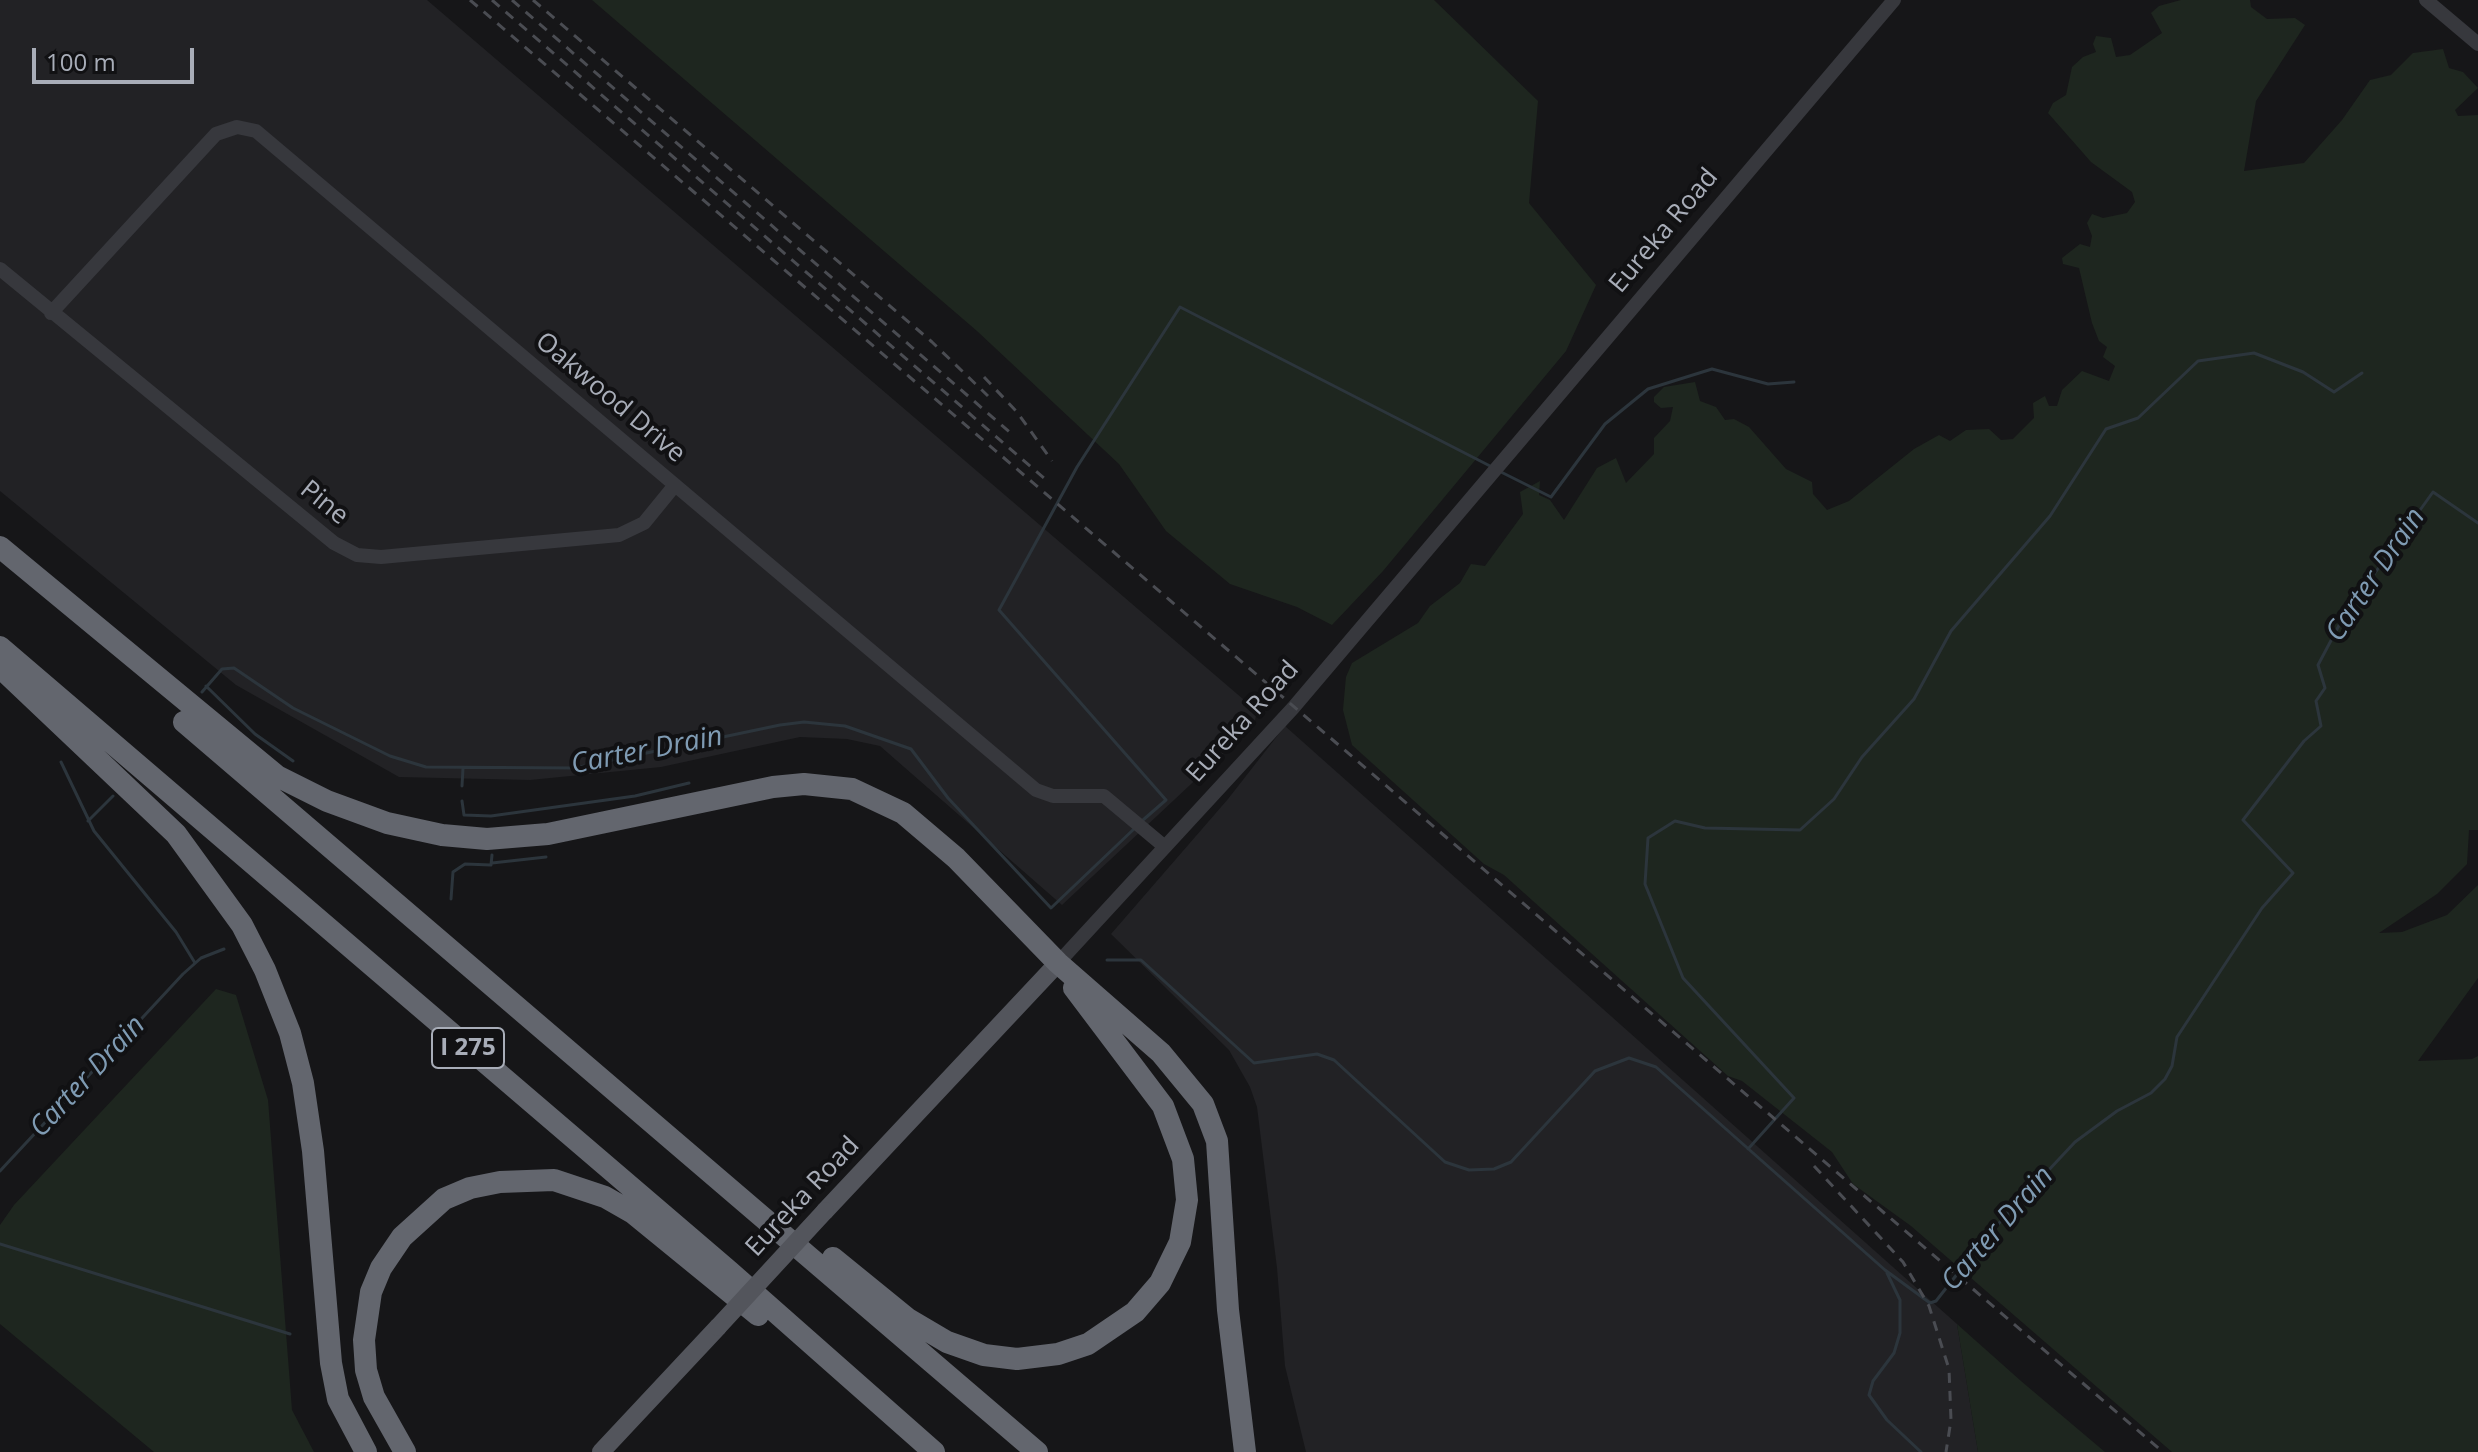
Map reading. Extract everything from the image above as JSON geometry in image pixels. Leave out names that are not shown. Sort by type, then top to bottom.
[{"type":"highway","points":[[0,547],[247,754],[301,790],[358,814],[442,835],[487,839],[548,834],[773,787],[804,784],[852,789],[903,813],[927,832],[1058,963],[1177,1069],[1193,1087],[1217,1141],[1228,1310],[1245,1452]]},
{"type":"highway","name":"I 275","points":[[0,560],[1037,1452]]},
{"type":"highway","name":"I 275","points":[[0,647],[717,1260],[934,1452]]},
{"type":"highway","points":[[0,667],[176,834],[242,925],[265,970],[290,1033],[303,1083],[313,1151],[331,1363],[338,1399],[366,1452]]},
{"type":"highway","points":[[630,1103],[773,1210],[908,1319],[947,1342],[995,1357],[1017,1359],[1058,1354],[1112,1331],[1135,1312],[1160,1283],[1180,1242],[1187,1200],[1183,1159],[1163,1106],[1083,1002],[1058,963]]},
{"type":"highway","points":[[405,1452],[374,1397],[366,1370],[366,1316],[381,1268],[402,1237],[444,1199],[470,1188],[530,1179],[578,1186],[633,1213],[827,1372],[912,1434]]},
{"type":"main road","name":"Eureka Road","points":[[601,1452],[1058,963]]},
{"type":"street","name":"Eureka Road","points":[[1058,963],[1293,708],[1894,0]]},
{"type":"street","points":[[2426,0],[2478,44]]},
{"type":"street","name":"Oakwood Drive","points":[[51,313],[216,134],[227,128],[248,128],[263,135],[1036,790],[1053,796],[1104,796],[1165,847]]},
{"type":"street","name":"Pine","points":[[0,269],[334,543],[357,555],[381,557],[619,535],[644,523],[675,485]]},
{"type":"shaded area","points":[[0,0],[427,0],[1257,711],[1254,725],[1062,905],[880,746],[847,739],[800,737],[661,767],[530,780],[399,777],[236,685],[0,491]]},
{"type":"shaded area","points":[[592,0],[1434,0],[1538,101],[1529,203],[1596,285],[1566,351],[1383,571],[1332,625],[1297,607],[1230,584],[1166,531],[1119,464],[977,331]]},
{"type":"shaded area","points":[[2181,0],[2250,0],[2251,7],[2267,19],[2295,18],[2305,25],[2256,101],[2244,171],[2304,163],[2342,120],[2370,80],[2391,75],[2413,53],[2443,49],[2449,68],[2463,72],[2478,88],[2455,110],[2458,116],[2478,115],[2478,830],[2469,830],[2467,864],[2437,894],[2379,933],[2402,932],[2447,915],[2478,885],[2478,978],[2418,1061],[2472,1059],[2478,1056],[2478,1452],[2172,1452],[1911,1226],[1853,1184],[1832,1152],[1742,1081],[1728,1076],[1504,875],[1484,864],[1352,745],[1343,710],[1346,677],[1352,663],[1418,623],[1430,606],[1460,583],[1471,564],[1485,566],[1523,514],[1520,492],[1540,481],[1539,495],[1550,500],[1564,520],[1597,468],[1616,458],[1626,483],[1654,454],[1654,438],[1670,421],[1673,407],[1661,408],[1654,402],[1654,397],[1664,387],[1695,382],[1700,401],[1716,407],[1725,420],[1734,419],[1749,427],[1786,469],[1812,482],[1813,494],[1827,510],[1849,501],[1914,449],[1939,435],[1950,441],[1966,430],[1989,429],[2001,440],[2013,439],[2034,418],[2033,403],[2045,396],[2049,406],[2057,406],[2062,390],[2082,371],[2109,381],[2115,366],[2103,357],[2107,347],[2099,341],[2092,323],[2079,268],[2063,264],[2062,258],[2080,244],[2090,247],[2092,236],[2087,223],[2092,214],[2103,218],[2127,213],[2135,202],[2132,192],[2091,162],[2048,113],[2053,103],[2066,95],[2072,67],[2083,57],[2096,52],[2093,44],[2096,36],[2111,38],[2116,57],[2130,55],[2162,33],[2151,13],[2159,6]]},
{"type":"shaded area","points":[[1285,726],[1957,1324],[1978,1452],[1306,1452],[1285,1366],[1277,1268],[1257,1107],[1250,1087],[1229,1050],[1111,934],[1228,799]]},
{"type":"shaded area","points":[[216,989],[236,995],[268,1100],[292,1410],[314,1452],[154,1452],[0,1324],[0,1225],[14,1205]]},
{"type":"shaded area","points":[[1957,1324],[2021,1381],[2105,1452],[1978,1452]]},
{"type":"waterway","points":[[1143,820],[1166,800],[999,610],[1077,467],[1180,307],[1492,467]]},
{"type":"waterway","points":[[1748,1149],[1794,1098],[1683,978],[1645,884],[1648,838],[1675,821],[1705,828],[1800,830],[1834,799],[1862,757],[1914,699],[1951,631],[2050,516],[2106,429],[2138,418],[2198,361],[2254,353],[2303,372],[2334,392],[2362,373]]},
{"type":"waterway","points":[[1499,471],[1551,497],[1605,424],[1648,389],[1712,369],[1768,384],[1794,382]]},
{"type":"waterway","name":"Carter Drain","points":[[1107,960],[1141,960],[1254,1063],[1317,1054],[1334,1060],[1445,1162],[1469,1170],[1494,1169],[1511,1162],[1595,1071],[1629,1058],[1656,1067],[1885,1270],[1930,1303],[1936,1301],[1987,1236],[2075,1142],[2117,1111],[2151,1093],[2165,1079],[2172,1066],[2177,1037],[2262,908],[2293,873],[2243,820],[2304,741],[2321,726],[2316,701],[2325,688],[2318,665],[2344,616],[2433,492],[2478,523]]},
{"type":"waterway","name":"Carter Drain","points":[[202,692],[222,669],[234,668],[293,708],[390,756],[426,767],[575,768],[780,725],[804,722],[845,726],[911,749],[948,798],[1051,908],[1135,828]]},
{"type":"waterway","points":[[206,686],[255,734],[293,761]]},
{"type":"waterway","name":"Carter Drain","points":[[61,762],[94,831],[176,932],[195,963]]},
{"type":"waterway","points":[[462,786],[463,768]]},
{"type":"waterway","points":[[462,801],[464,815],[491,816],[635,796],[689,783]]},
{"type":"waterway","name":"Carter Drain","points":[[88,821],[113,796]]},
{"type":"waterway","points":[[451,899],[453,872],[465,864],[491,865],[492,855]]},
{"type":"waterway","points":[[492,863],[546,857]]},
{"type":"waterway","name":"Carter Drain","points":[[0,1171],[183,974],[201,958],[224,949]]},
{"type":"waterway","points":[[0,1244],[290,1334]]},
{"type":"waterway","points":[[1887,1273],[1900,1300],[1900,1333],[1894,1353],[1873,1381],[1869,1395],[1887,1420],[1921,1452]]},
{"type":"railway","points":[[470,0],[2163,1452]]},
{"type":"railway","points":[[492,0],[1045,479]]},
{"type":"railway","points":[[512,0],[1013,435]]},
{"type":"railway","points":[[533,0],[932,342],[988,396]]},
{"type":"railway","points":[[984,377],[1017,412],[1052,461]]},
{"type":"railway","points":[[1814,1166],[1903,1262],[1929,1306],[1949,1369],[1951,1420],[1946,1452]]}]
